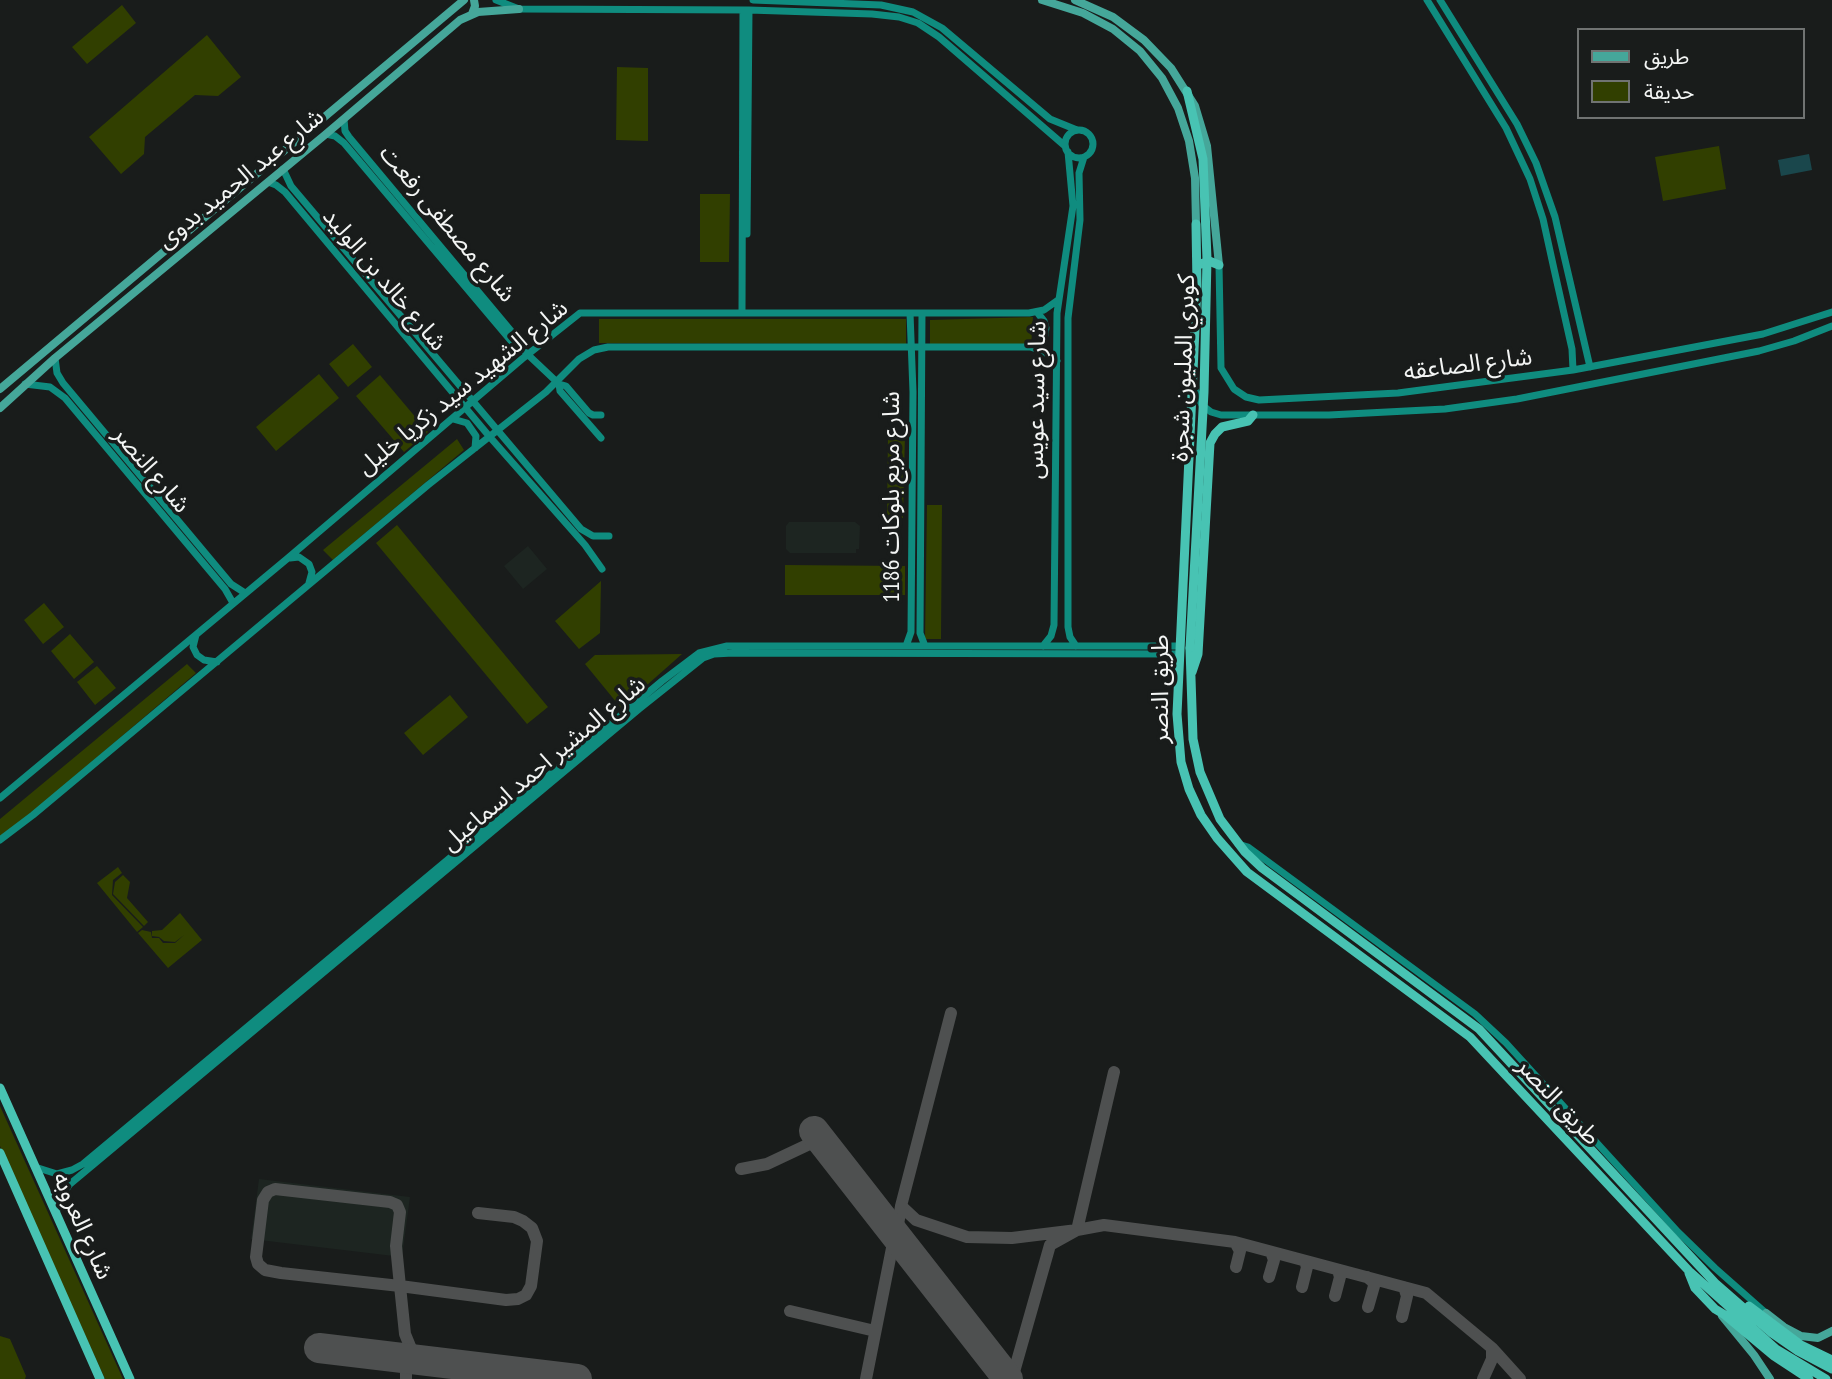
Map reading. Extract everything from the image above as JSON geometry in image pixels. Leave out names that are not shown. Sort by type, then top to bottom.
[{"type":"highway","name":"كوبري المليون شجرة","points":[[1187,91],[1203,159],[1207,259],[1204,392],[1190,648]]},
{"type":"highway","name":"طريق النصر","points":[[1196,224],[1198,269],[1177,714],[1181,762],[1189,789],[1209,827],[1247,872],[1485,1053],[1689,1271],[1761,1319]]},
{"type":"highway","points":[[1198,269],[1206,262],[1213,261],[1219,265]]},
{"type":"highway","points":[[1209,449],[1218,430],[1226,425],[1248,421],[1253,415]]},
{"type":"highway","points":[[1190,435],[1197,427],[1205,428],[1209,449],[1198,654],[1191,673]]},
{"type":"highway","name":"طريق النصر","points":[[1190,648],[1193,739],[1200,772],[1212,804],[1238,844],[1262,868],[1413,973],[1489,1038],[1675,1235],[1716,1284],[1761,1319]]},
{"type":"highway","name":"شارع العروبه","points":[[0,1088],[130,1379]]},
{"type":"highway","name":"شارع العروبه","points":[[0,1153],[100,1379]]},
{"type":"highway","points":[[1689,1271],[1695,1288],[1714,1309],[1726,1315],[1773,1356],[1809,1379]]},
{"type":"highway","points":[[1761,1319],[1832,1360]]},
{"type":"highway","points":[[1761,1319],[1798,1351],[1832,1369]]},
{"type":"highway","points":[[1761,1319],[1787,1357],[1826,1379]]},
{"type":"highway","points":[[1793,1339],[1832,1353]]},
{"type":"main road","name":"شارع عبد الحميد بدوى","points":[[1,386],[464,0]]},
{"type":"main road","points":[[472,14],[474,0]]},
{"type":"main road","name":"طريق النصر","points":[[1042,0],[1083,13],[1113,29],[1140,51],[1162,78],[1178,108],[1189,141],[1195,177],[1196,224]]},
{"type":"main road","points":[[1075,0],[1113,17],[1137,34],[1158,53],[1187,91],[1206,138],[1219,265]]},
{"type":"main road","name":"شارع عبد الحميد بدوى","points":[[0,408],[24,384],[454,25],[472,14],[519,9]]},
{"type":"main road","points":[[1714,1309],[1750,1349],[1770,1379]]},
{"type":"main road","points":[[1761,1319],[1801,1336],[1818,1338],[1832,1331]]},
{"type":"street","name":"شارع عبد الحميد بدوى","points":[[496,0],[519,9],[746,10],[881,14],[918,23],[939,37],[1066,149]]},
{"type":"street","points":[[754,0],[889,6],[921,15],[942,28],[1050,119],[1086,132],[1092,139],[1091,151],[1084,157],[1080,167],[1080,220],[1068,318],[1068,632],[1076,646]]},
{"type":"street","points":[[1427,0],[1506,128],[1530,179],[1543,219],[1572,344],[1573,370]]},
{"type":"street","points":[[1440,0],[1517,124],[1539,170],[1555,218],[1590,367]]},
{"type":"street","points":[[744,312],[746,10]]},
{"type":"street","name":"شارع مصطفى رفعت","points":[[344,119],[344,137]]},
{"type":"street","points":[[1077,130],[1067,137],[1066,149],[1075,157],[1084,157]]},
{"type":"street","name":"شارع مصطفى رفعت","points":[[326,134],[344,137],[522,344],[526,353],[557,383]]},
{"type":"street","name":"شارع سيد عويس","points":[[1053,631],[1058,300],[1072,214],[1066,149]]},
{"type":"street","points":[[1069,164],[1080,167]]},
{"type":"street","name":"شارع خالد بن الوليد","points":[[283,169],[287,180],[468,405]]},
{"type":"street","points":[[280,187],[287,180]]},
{"type":"street","name":"شارع خالد بن الوليد","points":[[268,182],[280,187],[493,434],[602,569]]},
{"type":"street","name":"شارع الصاعقه","points":[[1219,265],[1221,369],[1230,386],[1250,398],[1273,400],[1385,394],[1573,370],[1763,334],[1832,312]]},
{"type":"street","name":"شارع الشهيد سيد زكريا خليل","points":[[0,798],[453,419],[526,353],[583,312],[1037,312],[1058,300]]},
{"type":"street","points":[[1037,312],[1046,328],[1044,340],[1036,348],[1056,361]]},
{"type":"street","name":"شارع مربع بلوكات 1186","points":[[910,313],[916,563],[920,633],[925,646]]},
{"type":"street","name":"شارع مربع بلوكات 1186","points":[[916,551],[922,313]]},
{"type":"street","name":"شارع الصاعقه","points":[[1192,383],[1200,402],[1211,412],[1221,415],[1362,414],[1481,405],[1759,351],[1832,326]]},
{"type":"street","name":"شارع الشهيد سيد زكريا خليل","points":[[0,840],[29,819],[474,448],[557,383],[584,355],[602,347],[1036,348]]},
{"type":"street","name":"شارع النصر","points":[[55,358],[59,376],[228,587],[233,603]]},
{"type":"street","points":[[24,384],[41,384],[55,389],[54,379],[59,376]]},
{"type":"street","points":[[557,383],[566,386],[597,415],[585,422]]},
{"type":"street","points":[[557,383],[560,391],[601,438]]},
{"type":"street","name":"شارع النصر","points":[[55,389],[228,587],[245,593]]},
{"type":"street","points":[[453,419],[465,421],[475,434],[474,448]]},
{"type":"street","name":"شارع خالد بن الوليد","points":[[493,434],[581,529],[593,536]]},
{"type":"street","points":[[585,545],[593,536],[609,536]]},
{"type":"street","points":[[288,558],[299,557],[306,561],[312,572],[309,584]]},
{"type":"street","name":"شارع مربع بلوكات 1186","points":[[906,646],[911,632],[916,563]]},
{"type":"street","points":[[1043,646],[1053,631],[1060,635],[1068,632]]},
{"type":"street","points":[[196,634],[193,643],[197,655],[208,662],[217,662]]},
{"type":"street","name":"شارع المشير احمد اسماعيل","points":[[535,792],[692,657],[727,646],[925,646],[993,650],[1076,646],[1164,650]]},
{"type":"street","name":"شارع المشير احمد اسماعيل","points":[[56,1214],[60,1198],[70,1184],[123,1136],[535,792],[692,665],[709,656],[733,653],[1179,650]]},
{"type":"street","name":"شارع المشير احمد اسماعيل","points":[[35,1167],[57,1174],[72,1170],[123,1136]]},
{"type":"street","points":[[1675,1235],[1761,1319]]},
{"type":"shaded area","points":[[789,522],[855,522],[860,526],[859,549],[856,549],[856,553],[790,553],[786,549],[786,526]]},
{"type":"shaded area","points":[[528,546],[547,569],[523,589],[504,566]]},
{"type":"shaded area","points":[[259,1179],[410,1197],[402,1257],[251,1239]]},
{"type":"green space","points":[[122,5],[136,23],[87,64],[72,47]]},
{"type":"green space","points":[[207,35],[241,77],[218,96],[195,95],[145,137],[144,154],[121,174],[89,137]]},
{"type":"green space","points":[[617,67],[648,68],[648,141],[616,140]]},
{"type":"green space","points":[[1719,146],[1726,189],[1663,201],[1655,157]]},
{"type":"green space","points":[[700,194],[730,194],[729,262],[700,262]]},
{"type":"green space","points":[[1033,317],[1031,347],[930,345],[930,320]]},
{"type":"green space","points":[[599,319],[906,319],[906,344],[599,343]]},
{"type":"green space","points":[[353,344],[372,367],[348,387],[329,364]]},
{"type":"green space","points":[[319,374],[339,398],[276,451],[256,427]]},
{"type":"green space","points":[[380,375],[428,432],[404,452],[356,396]]},
{"type":"green space","points":[[888,433],[905,434],[903,518],[887,518]]},
{"type":"green space","points":[[457,439],[464,450],[333,560],[323,550]]},
{"type":"green space","points":[[927,505],[942,505],[941,639],[925,639]]},
{"type":"green space","points":[[397,525],[548,707],[527,724],[376,543]]},
{"type":"green space","points":[[785,565],[905,566],[905,595],[785,595]]},
{"type":"green space","points":[[601,581],[600,633],[579,649],[555,621]]},
{"type":"green space","points":[[44,603],[64,627],[43,644],[24,620]]},
{"type":"green space","points":[[70,634],[94,662],[74,679],[51,651]]},
{"type":"green space","points":[[682,654],[621,708],[585,664],[595,655]]},
{"type":"green space","points":[[187,664],[196,673],[0,840],[0,819]]},
{"type":"green space","points":[[97,666],[116,688],[95,705],[77,682]]},
{"type":"green space","points":[[450,695],[468,717],[423,755],[404,733]]},
{"type":"green space","points":[[118,867],[122,873],[113,880],[112,895],[143,927],[137,932],[97,883]]},
{"type":"green space","points":[[123,875],[130,882],[127,898],[148,922],[144,926],[113,894],[115,882]]},
{"type":"green space","points":[[180,913],[202,940],[168,968],[138,933],[142,930],[151,932],[152,938],[159,938],[163,943],[175,943],[184,935],[175,942],[164,941],[159,937],[152,936],[152,931],[162,930]]},
{"type":"green space","points":[[0,1106],[123,1379],[105,1379],[20,1192],[0,1146]]},
{"type":"green space","points":[[0,1336],[10,1339],[25,1379],[0,1379]]},
{"type":"water","points":[[1809,154],[1812,170],[1781,176],[1778,160]]},
{"type":"taxiway","points":[[902,1244],[898,1225],[901,1206],[951,1013]]},
{"type":"taxiway","points":[[901,1206],[916,1220],[967,1237],[1012,1238],[1077,1230],[1114,1072]]},
{"type":"taxiway","points":[[741,1169],[767,1164],[820,1139]]},
{"type":"taxiway","points":[[406,1379],[406,1371],[412,1363],[420,1360],[412,1351],[405,1334],[400,1286],[396,1246],[400,1212],[397,1205],[275,1189],[268,1192],[263,1200],[256,1257],[258,1264],[265,1270],[281,1273],[400,1286],[506,1300],[526,1295],[531,1286],[537,1241],[532,1228],[514,1217],[478,1213]]},
{"type":"taxiway","points":[[1012,1379],[1050,1245],[1077,1230],[1104,1225],[1235,1242],[1426,1293],[1492,1348],[1492,1359],[1483,1379]]},
{"type":"taxiway","points":[[866,1379],[896,1228]]},
{"type":"taxiway","points":[[1235,1242],[1240,1251],[1236,1267]]},
{"type":"taxiway","points":[[1269,1277],[1274,1260],[1271,1252]]},
{"type":"taxiway","points":[[1302,1287],[1307,1267],[1305,1261]]},
{"type":"taxiway","points":[[1335,1296],[1340,1277],[1338,1270]]},
{"type":"taxiway","points":[[1367,1277],[1374,1286],[1368,1307]]},
{"type":"taxiway","points":[[1402,1317],[1407,1296],[1404,1287]]},
{"type":"taxiway","points":[[790,1311],[875,1331]]},
{"type":"taxiway","points":[[1492,1348],[1520,1379]]},
{"type":"runway","points":[[814,1131],[1008,1379]]},
{"type":"runway","points":[[319,1348],[577,1379]]}]
